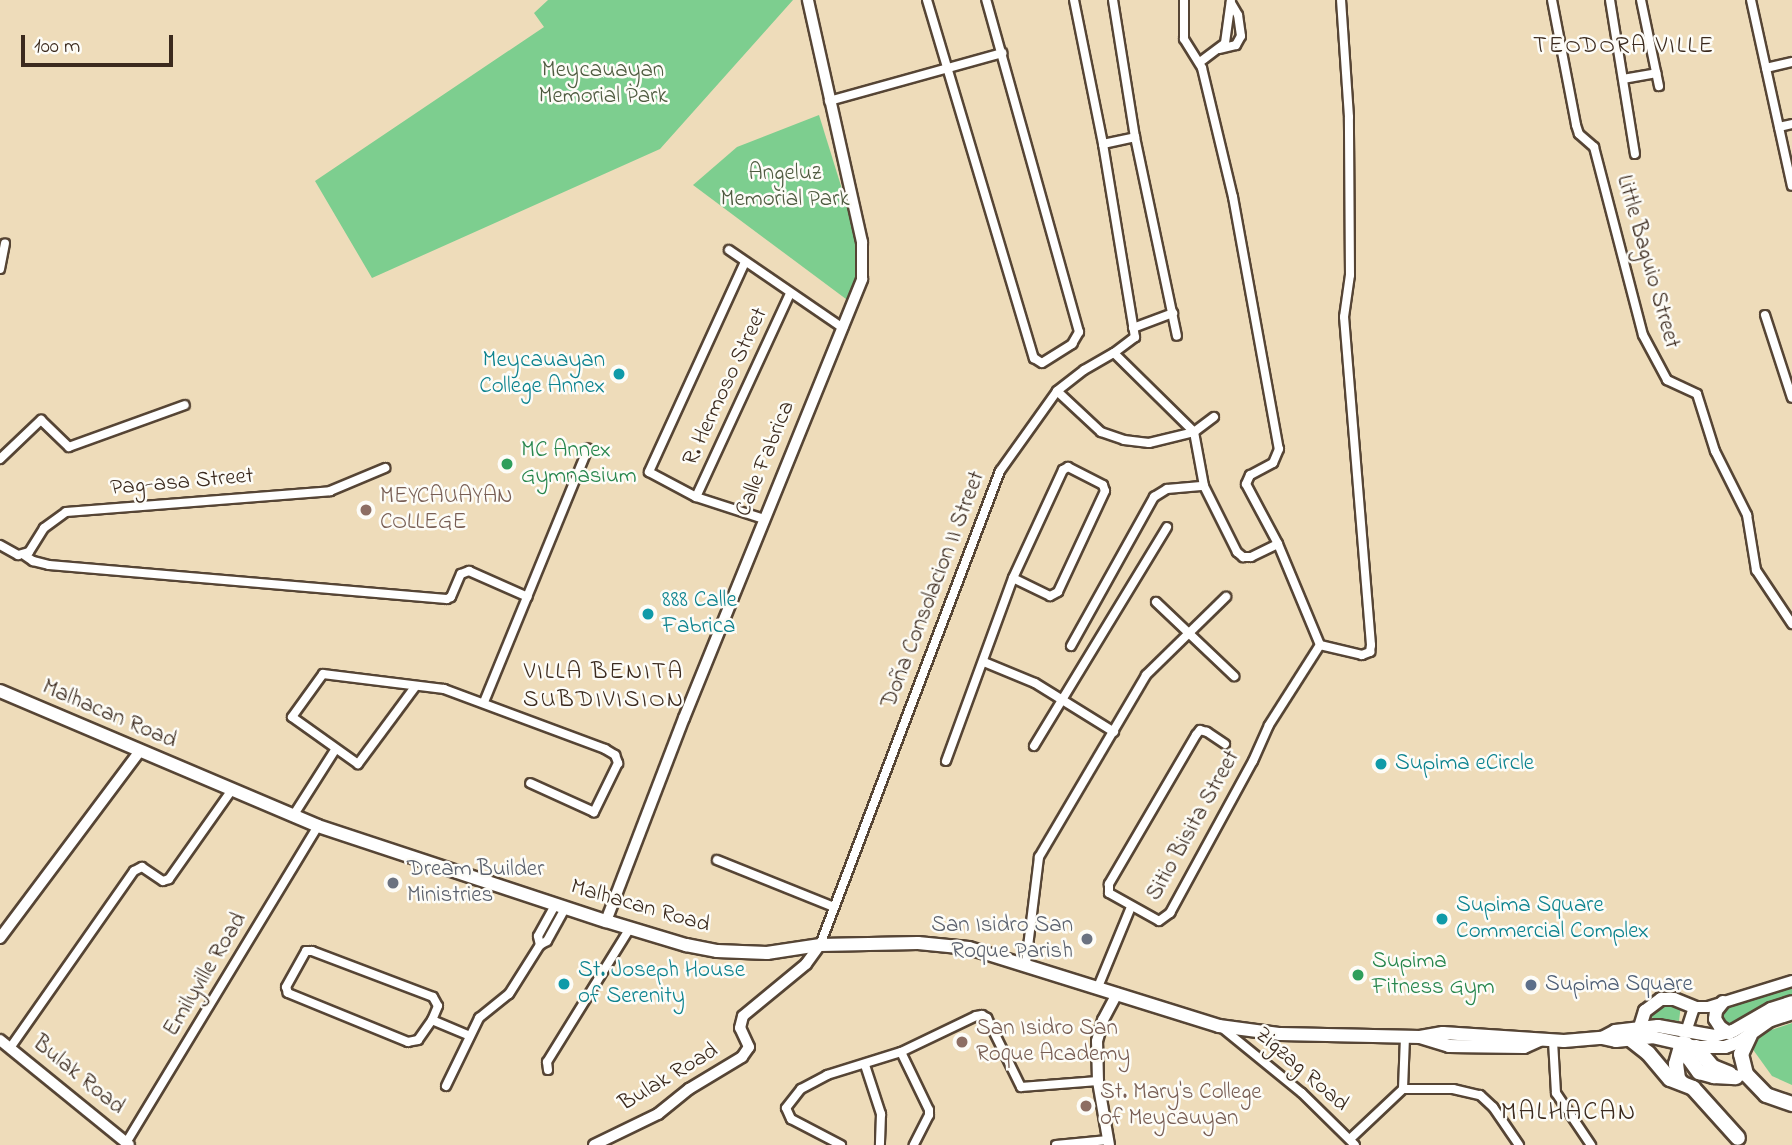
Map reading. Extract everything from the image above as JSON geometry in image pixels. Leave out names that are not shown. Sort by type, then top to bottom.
[{"type":"highway","points":[[1750,1035],[1741,1054],[1751,1081]]},
{"type":"highway","points":[[1630,1039],[1648,1053],[1670,1079],[1682,1083]]},
{"type":"highway","points":[[1687,1041],[1688,1057],[1699,1072],[1709,1076],[1736,1077],[1751,1081],[1770,1097],[1792,1104]]},
{"type":"highway","points":[[1687,1041],[1676,1064],[1678,1079],[1702,1097],[1738,1138]]},
{"type":"main road","name":"Malhacan Road","points":[[1,693],[318,826],[685,946],[717,951],[767,953],[820,945],[918,943],[969,948],[1026,963],[1219,1026],[1280,1034],[1419,1037],[1457,1033],[1525,1036],[1547,1040],[1602,1038],[1616,1041],[1653,1037],[1725,1047],[1750,1035],[1766,1023],[1792,1013]]},
{"type":"main road","points":[[1640,1027],[1645,1012],[1658,1000],[1674,999],[1694,1007]]},
{"type":"main road","points":[[1723,1002],[1716,1011],[1715,1018],[1720,1027],[1729,1033]]},
{"type":"main road","name":"Malhacan Road","points":[[1602,1038],[1615,1031],[1665,1026],[1687,1041],[1729,1033],[1771,1009],[1792,1002]]},
{"type":"street","name":"Calle Fabrica","points":[[606,921],[764,519],[860,287],[863,248],[808,0]]},
{"type":"street","points":[[928,0],[1034,358],[1042,363],[1072,344],[1079,332],[986,0]]},
{"type":"street","points":[[1074,0],[1103,144],[1135,337],[1114,353],[1194,432],[1204,486],[1237,552],[1243,557],[1251,557],[1278,544]]},
{"type":"street","points":[[1113,0],[1135,137],[1177,336]]},
{"type":"street","points":[[1184,0],[1184,39],[1200,62],[1233,197],[1279,449],[1273,463],[1250,474],[1246,484],[1278,544],[1320,645],[1362,655],[1370,652],[1371,645],[1344,317],[1350,275],[1349,130],[1341,0]]},
{"type":"street","name":"Little Baguio Street","points":[[1552,0],[1576,125],[1579,134],[1594,147],[1643,335],[1667,380],[1697,394],[1715,451],[1747,515],[1756,570],[1792,624]]},
{"type":"street","points":[[1610,0],[1636,154]]},
{"type":"street","points":[[1641,0],[1659,86]]},
{"type":"street","points":[[1751,0],[1792,186]]},
{"type":"street","points":[[1200,62],[1219,50],[1236,45],[1241,36],[1238,15],[1231,1]]},
{"type":"street","points":[[1219,50],[1224,43],[1231,1]]},
{"type":"street","points":[[829,101],[1002,53]]},
{"type":"street","points":[[1766,68],[1792,62]]},
{"type":"street","points":[[1623,79],[1657,73]]},
{"type":"street","points":[[1779,127],[1792,124]]},
{"type":"street","points":[[1103,144],[1135,137]]},
{"type":"street","points":[[0,269],[5,243]]},
{"type":"street","points":[[729,250],[843,328]]},
{"type":"street","points":[[745,262],[650,468],[652,476],[696,497],[764,519]]},
{"type":"street","name":"R. Hermoso Street","points":[[696,497],[790,294]]},
{"type":"street","points":[[1133,328],[1173,313]]},
{"type":"street","points":[[1765,315],[1788,373],[1792,398]]},
{"type":"street","name":"Doña Consolacion II Street","points":[[820,945],[1000,471],[1057,391],[1084,370],[1114,353]]},
{"type":"street","points":[[1057,391],[1101,432],[1124,440],[1149,443],[1194,432],[1214,417]]},
{"type":"street","points":[[0,459],[41,419],[69,447],[185,405]]},
{"type":"street","points":[[484,702],[588,448]]},
{"type":"street","name":"Pag-asa Street","points":[[24,555],[54,518],[66,512],[330,491],[385,468]]},
{"type":"street","points":[[946,761],[1013,578],[1065,468],[1103,485],[1105,491],[1058,592],[1050,596],[1013,578]]},
{"type":"street","points":[[1071,646],[1154,497],[1167,489],[1204,486]]},
{"type":"street","points":[[1034,746],[1060,698],[1167,527]]},
{"type":"street","points":[[0,545],[18,555],[24,555],[33,562],[49,565],[447,599],[451,597],[461,574],[469,572],[528,597]]},
{"type":"street","points":[[1026,963],[1039,857],[1146,676],[1226,597]]},
{"type":"street","points":[[1156,602],[1234,676]]},
{"type":"street","name":"Sitio Bisita Street","points":[[1098,987],[1131,907],[1160,920],[1170,913],[1253,761],[1269,725],[1320,645]]},
{"type":"street","points":[[984,662],[1035,682],[1114,732]]},
{"type":"street","points":[[415,687],[357,764],[292,717],[318,678],[334,673],[415,687],[444,689],[605,749],[615,755],[618,763],[594,812],[530,783]]},
{"type":"street","points":[[1131,907],[1110,893],[1108,884],[1200,730],[1225,744]]},
{"type":"street","points":[[293,816],[335,750]]},
{"type":"street","points":[[0,938],[140,751]]},
{"type":"street","points":[[10,1048],[134,870],[142,867],[163,881],[169,879],[231,791]]},
{"type":"street","name":"Emilyville Road","points":[[127,1144],[318,826]]},
{"type":"street","points":[[717,860],[834,907]]},
{"type":"street","points":[[446,1086],[479,1018],[509,994],[540,945],[548,941],[561,906]]},
{"type":"street","points":[[548,1070],[547,1062],[630,928]]},
{"type":"street","name":"Bulak Road","points":[[597,1144],[658,1114],[689,1089],[742,1057],[749,1047],[740,1028],[743,1016],[806,964],[820,945]]},
{"type":"street","points":[[306,951],[312,951],[433,997],[439,1006],[432,1020],[418,1040],[408,1042],[288,993],[286,987],[306,951]]},
{"type":"street","points":[[1687,1041],[1694,1007],[1723,1002],[1792,981]]},
{"type":"street","points":[[1056,1145],[1108,1142],[1098,1081],[1097,1041],[1103,1020],[1117,994]]},
{"type":"street","points":[[841,1145],[792,1119],[786,1108],[800,1089],[810,1083],[901,1052],[982,1015],[1021,1087],[1098,1081]]},
{"type":"street","points":[[432,1020],[470,1036]]},
{"type":"street","name":"Zigzag Road","points":[[1219,1026],[1302,1093],[1352,1142]]},
{"type":"street","points":[[1352,1142],[1404,1089],[1405,1036]]},
{"type":"street","name":"Bulak Road","points":[[0,1040],[127,1144]]},
{"type":"street","points":[[1547,1040],[1556,1093],[1591,1145]]},
{"type":"street","points":[[901,1052],[929,1110],[914,1145]]},
{"type":"street","points":[[865,1065],[881,1114],[880,1145]]},
{"type":"street","points":[[1404,1089],[1452,1088],[1480,1095],[1493,1107],[1519,1145]]},
{"type":"green space","name":"Meycauayan Memorial Park","points":[[548,0],[793,0],[660,149],[372,278],[315,181],[544,27],[534,13]]},
{"type":"green space","name":"Angeluz Memorial Park","points":[[819,115],[855,231],[858,272],[850,302],[693,185],[737,147]]},
{"type":"green space","points":[[1792,988],[1792,995],[1761,1007],[1731,1024],[1724,1023],[1721,1018],[1721,1010],[1726,1007]]},
{"type":"green space","points":[[1658,1004],[1681,1005],[1679,1021],[1646,1017]]},
{"type":"green space","points":[[1792,1023],[1792,1085],[1772,1076],[1754,1051],[1753,1044],[1755,1039],[1768,1031]]},
{"type":"place","name":"Meycauayan College Annex","points":[[619,374]]},
{"type":"place","name":"MC Annex Gymnasium","points":[[507,464]]},
{"type":"place","name":"MEYCAUAYAN COLLEGE","points":[[366,510]]},
{"type":"place","name":"888 Calle Fabrica","points":[[648,614]]},
{"type":"place","name":"Supima eCircle","points":[[1381,764]]},
{"type":"place","name":"Dream Builder Ministries","points":[[393,883]]},
{"type":"place","name":"Supima Square Commercial Complex","points":[[1442,919]]},
{"type":"place","name":"San Isidro San Roque Parish","points":[[1087,939]]},
{"type":"place","name":"Supima Fitness Gym","points":[[1358,975]]},
{"type":"place","name":"St. Joseph House of Serenity","points":[[564,984]]},
{"type":"place","name":"Supima Square","points":[[1531,985]]},
{"type":"place","name":"San Isidro San Roque Academy","points":[[962,1042]]},
{"type":"place","name":"St. Mary's College of Meycauyan","points":[[1086,1106]]},
{"type":"district","name":"TEODORA VILLE","points":[[1624,47]]},
{"type":"district","name":"VILLA BENITA SUBDIVISION","points":[[604,687]]},
{"type":"district","name":"MALHACAN","points":[[1569,1114]]}]
